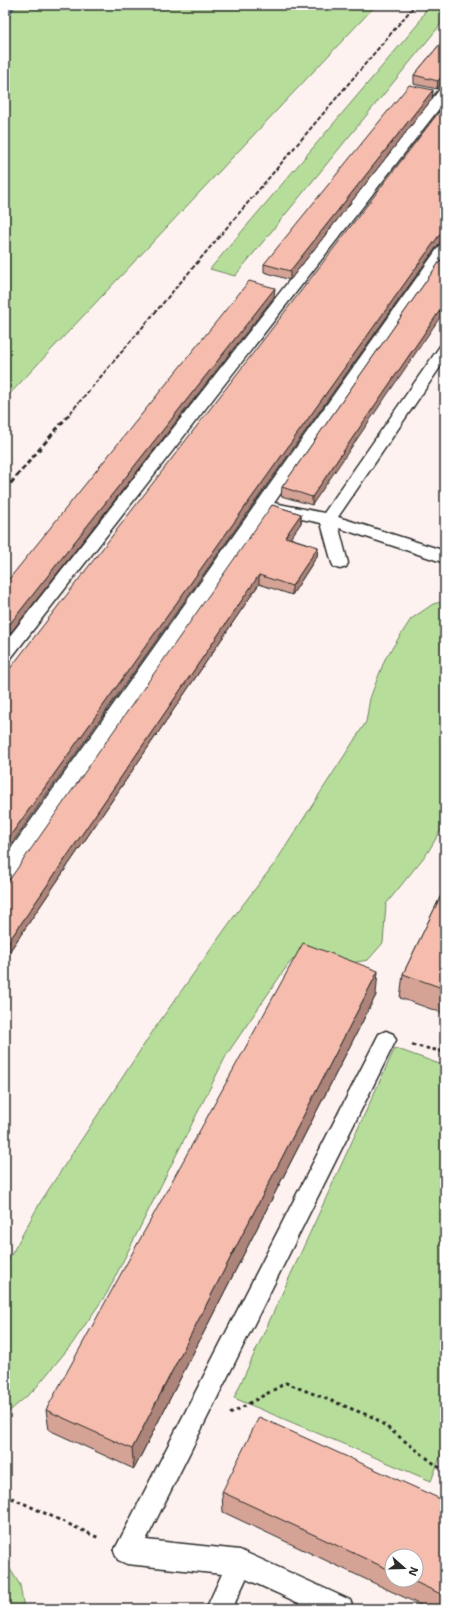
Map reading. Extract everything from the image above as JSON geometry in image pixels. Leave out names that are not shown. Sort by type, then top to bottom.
[{"type":"lane","points":[[5,654],[445,92]]},
{"type":"lane","points":[[5,872],[445,248]]},
{"type":"lane","points":[[340,563],[328,519],[445,349]]},
{"type":"lane","points":[[264,506],[328,519],[445,557]]},
{"type":"lane","points":[[341,1609],[240,1562],[127,1551],[386,1040]]},
{"type":"lane","points":[[219,1609],[240,1562]]},
{"type":"path","points":[[5,123],[8,127],[5,194]]},
{"type":"path","points":[[386,1040],[445,1052]]},
{"type":"path","points":[[225,1416],[286,1384],[375,1418],[445,1472]]},
{"type":"path","points":[[5,1495],[127,1551]]},
{"type":"green space","points":[[5,5],[376,5],[5,399]]},
{"type":"green space","points":[[428,5],[445,5],[445,17],[437,29],[235,276],[210,269],[418,24]]},
{"type":"green space","points":[[445,601],[445,823],[428,852],[386,904],[383,943],[368,960],[340,965],[299,953],[287,966],[227,1054],[107,1293],[72,1344],[34,1390],[5,1415],[5,1266],[41,1201],[155,1028],[238,911],[275,863],[366,722],[370,698],[385,659],[411,619],[433,604]]},
{"type":"green space","points":[[395,1048],[445,1066],[445,1444],[431,1481],[234,1398]]},
{"type":"green space","points":[[5,1561],[20,1585],[24,1609],[5,1609]]},
{"type":"building","points":[[445,38],[445,72],[438,81],[414,75]]},
{"type":"building","points":[[409,85],[433,90],[290,271],[264,264]]},
{"type":"building","points":[[445,104],[445,227],[5,843],[5,675]]},
{"type":"building","points":[[445,254],[445,303],[312,497],[282,487]]},
{"type":"building","points":[[249,281],[275,288],[5,630],[5,584]]},
{"type":"building","points":[[272,505],[301,514],[285,537],[318,547],[292,586],[259,575],[5,947],[5,886]]},
{"type":"building","points":[[445,887],[445,989],[403,974]]},
{"type":"building","points":[[303,943],[378,971],[132,1449],[46,1410]]},
{"type":"building","points":[[259,1417],[445,1501],[445,1596],[424,1586],[424,1548],[384,1548],[384,1567],[222,1492]]},
{"type":"waterway","points":[[5,20],[13,5]]},
{"type":"railway","points":[[70,413],[415,5]]},
{"type":"railway","points":[[5,490],[71,412]]}]
